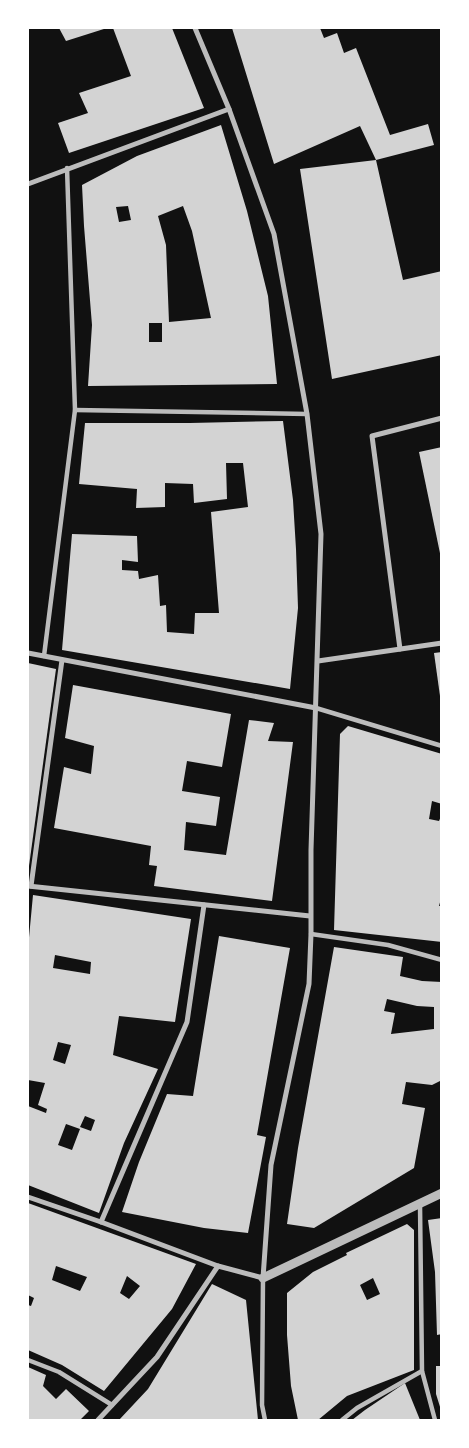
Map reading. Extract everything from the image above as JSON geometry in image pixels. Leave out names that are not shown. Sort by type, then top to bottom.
[{"type":"street","points":[[195,28],[229,109],[274,234],[307,414],[321,534],[309,984],[272,1165],[263,1278],[262,1405],[265,1420]]},
{"type":"street","points":[[28,184],[229,109]]},
{"type":"street","points":[[44,656],[75,410],[68,168]]},
{"type":"street","points":[[75,410],[307,414]]},
{"type":"street","points":[[400,649],[372,436],[442,418]]},
{"type":"street","points":[[318,661],[442,642]]},
{"type":"street","points":[[28,653],[316,708],[442,746]]},
{"type":"street","points":[[62,660],[29,886],[310,916]]},
{"type":"street","points":[[101,1222],[187,1022],[204,905]]},
{"type":"street","points":[[311,934],[388,945],[442,960]]},
{"type":"street","points":[[28,1197],[218,1266],[263,1278],[442,1194]]},
{"type":"street","points":[[420,1204],[422,1371],[435,1420]]},
{"type":"street","points":[[98,1420],[157,1357],[218,1266]]},
{"type":"street","points":[[28,1360],[59,1372],[112,1405]]},
{"type":"street","points":[[342,1420],[356,1408],[422,1371]]},
{"type":"building","points":[[59,28],[107,28],[66,41]]},
{"type":"building","points":[[113,28],[172,28],[204,108],[69,153],[58,123],[88,113],[79,93],[131,76]]},
{"type":"building","points":[[232,28],[320,28],[324,38],[337,33],[344,53],[356,48],[390,135],[428,124],[434,145],[376,160],[360,126],[274,164]]},
{"type":"building","points":[[221,125],[247,211],[268,296],[277,384],[88,386],[92,325],[82,185],[137,156]],"holes":[[[128,206],[131,220],[119,222],[116,207]],[[183,206],[192,231],[211,318],[169,322],[166,245],[158,216]],[[149,323],[162,323],[162,342],[149,342]]]},
{"type":"building","points":[[376,160],[403,280],[442,271],[442,355],[332,379],[300,169]]},
{"type":"building","points":[[283,421],[293,500],[298,608],[290,689],[62,650],[72,534],[137,536],[138,562],[122,560],[122,570],[138,571],[139,579],[158,575],[160,606],[166,605],[167,632],[194,634],[195,613],[219,613],[211,512],[248,507],[243,463],[226,463],[227,499],[194,503],[193,484],[165,483],[165,507],[136,508],[137,489],[79,484],[85,423]]},
{"type":"building","points":[[442,447],[442,558],[441,558],[419,452]]},
{"type":"building","points":[[442,652],[442,696],[440,696],[434,653]]},
{"type":"building","points":[[28,663],[56,669],[29,866],[28,866]]},
{"type":"building","points":[[73,685],[231,714],[222,767],[187,761],[182,791],[220,797],[216,826],[186,822],[184,850],[226,855],[249,720],[274,723],[268,741],[293,742],[272,901],[154,886],[157,866],[149,865],[151,846],[54,828],[64,767],[91,774],[94,746],[65,738]]},
{"type":"building","points":[[348,726],[442,754],[442,804],[432,801],[429,819],[439,821],[442,814],[442,895],[439,906],[442,906],[442,942],[334,930],[340,734]]},
{"type":"building","points":[[33,895],[191,919],[175,1022],[119,1016],[113,1055],[158,1069],[124,1143],[99,1213],[28,1185],[28,1106],[46,1113],[47,1109],[38,1105],[45,1083],[28,1080],[28,948]],"holes":[[[55,955],[91,962],[90,974],[53,968]],[[58,1042],[71,1045],[65,1064],[53,1060]],[[85,1116],[95,1120],[91,1131],[80,1127]],[[66,1124],[80,1129],[72,1150],[58,1145]]]},
{"type":"building","points":[[219,936],[290,948],[257,1135],[266,1137],[248,1233],[204,1228],[122,1212],[139,1162],[167,1094],[193,1096]]},
{"type":"building","points":[[334,947],[403,957],[400,976],[422,981],[442,982],[442,1080],[432,1085],[406,1082],[402,1104],[425,1108],[414,1168],[314,1228],[287,1224],[298,1148]],"holes":[[[387,999],[417,1006],[434,1007],[434,1029],[391,1034],[395,1013],[384,1011]]]},
{"type":"building","points":[[28,1203],[196,1264],[172,1309],[104,1391],[62,1365],[28,1350],[28,1305],[31,1306],[34,1298],[28,1295]],"holes":[[[56,1266],[87,1277],[80,1291],[52,1280]],[[127,1276],[140,1286],[129,1299],[120,1293]]]},
{"type":"building","points":[[442,1218],[442,1334],[437,1335],[435,1272],[428,1220]]},
{"type":"building","points":[[407,1224],[414,1230],[414,1370],[347,1396],[318,1420],[298,1420],[291,1386],[287,1335],[287,1293],[313,1272],[347,1255],[346,1253]],"holes":[[[373,1278],[380,1294],[367,1300],[360,1285]]]},
{"type":"building","points":[[212,1284],[246,1300],[258,1420],[119,1420],[148,1389]]},
{"type":"building","points":[[436,1366],[442,1366],[441,1410],[436,1394]]},
{"type":"building","points":[[28,1367],[46,1375],[43,1386],[56,1399],[66,1389],[89,1411],[80,1420],[28,1420]]},
{"type":"building","points":[[405,1383],[420,1420],[352,1420],[365,1410]]}]
